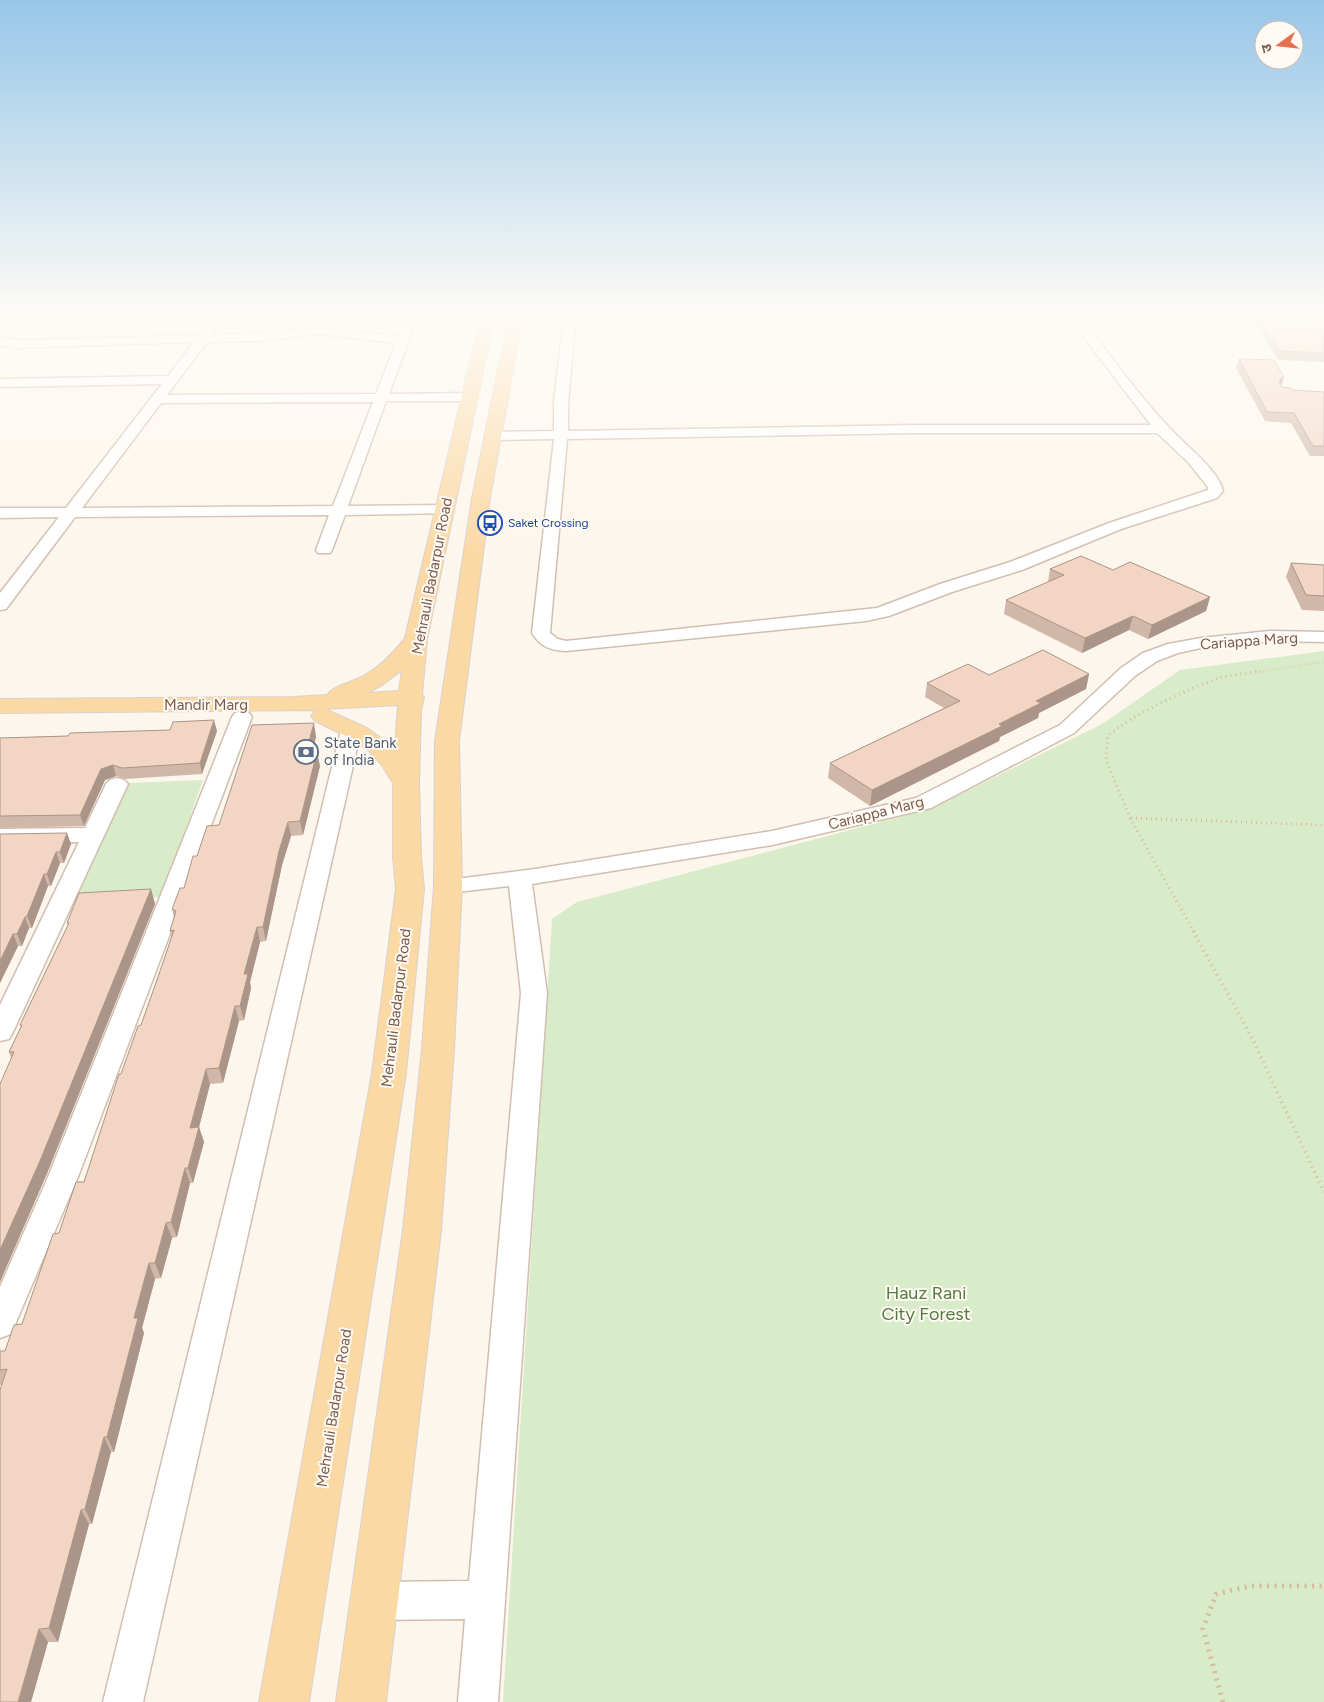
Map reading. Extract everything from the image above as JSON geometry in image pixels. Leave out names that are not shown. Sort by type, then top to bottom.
[{"type":"main road","points":[[361,1702],[422,1230],[438,1049],[448,886],[446,740],[483,489],[500,394]]},
{"type":"main road","name":"Mehrauli Badarpur Road","points":[[284,1702],[389,1073],[410,889],[407,856],[406,783],[416,639],[470,397]]},
{"type":"main road","points":[[449,489],[483,489]]},
{"type":"main road","points":[[294,704],[332,698],[365,685],[396,664],[416,639]]},
{"type":"main road","name":"Mandir Marg","points":[[0,706],[411,704]]},
{"type":"main road","name":"Mandir Marg","points":[[0,721],[323,716],[411,704]]},
{"type":"main road","points":[[323,716],[378,746],[393,763],[406,783]]},
{"type":"street","points":[[0,605],[163,394]]},
{"type":"street","points":[[562,394],[561,434],[541,633],[545,640],[554,645],[566,646],[866,616],[883,612],[946,588],[1016,566],[1115,526],[1212,495],[1216,491],[1215,486],[1193,459],[1161,429],[1134,394]]},
{"type":"street","points":[[324,550],[381,396]]},
{"type":"street","points":[[159,400],[381,396],[470,397]]},
{"type":"street","points":[[492,436],[918,429],[1161,429]]},
{"type":"street","points":[[0,513],[444,510]]},
{"type":"street","name":"Cariappa Marg","points":[[448,886],[520,878],[772,838],[923,803],[1067,730],[1128,672],[1150,657],[1174,648],[1201,643],[1270,636],[1324,637]]},
{"type":"street","points":[[0,1324],[63,1177],[242,717]]},
{"type":"street","points":[[123,1702],[351,730]]},
{"type":"street","points":[[0,1032],[117,784]]},
{"type":"street","points":[[0,836],[93,835]]},
{"type":"street","points":[[478,1702],[534,993],[520,878]]},
{"type":"street","points":[[374,1601],[486,1600]]},
{"type":"path","points":[[1324,662],[1221,678],[1194,688],[1121,724],[1108,736],[1106,760],[1130,818],[1251,1036],[1324,1192]]},
{"type":"path","points":[[1130,818],[1324,825]]},
{"type":"path","points":[[1223,1702],[1203,1629],[1216,1594],[1250,1586],[1324,1586]]},
{"type":"green space","name":"Hauz Rani City Forest","points":[[1324,651],[1324,1702],[503,1702],[552,919],[577,902],[930,809],[1102,724],[1180,670]]},
{"type":"green space","points":[[203,780],[162,897],[74,901],[128,783]]},
{"type":"building","points":[[1258,394],[1324,394],[1324,446],[1313,446],[1294,413],[1267,412]]},
{"type":"building","points":[[1081,556],[1113,570],[1130,562],[1210,597],[1152,625],[1133,616],[1085,638],[1006,600],[1064,575],[1050,569]]},
{"type":"building","points":[[1291,563],[1324,565],[1324,596],[1306,595]]},
{"type":"building","points":[[1043,650],[1089,674],[1036,701],[1041,703],[999,724],[1002,726],[872,790],[830,763],[960,701],[927,683],[968,664],[989,675]]},
{"type":"building","points":[[214,720],[200,763],[122,768],[113,765],[101,769],[80,815],[0,816],[0,738],[68,736],[70,733],[170,730],[173,722]]},
{"type":"building","points":[[314,723],[306,752],[317,752],[300,821],[288,822],[279,851],[263,927],[257,927],[244,974],[248,974],[240,1006],[235,1006],[219,1068],[206,1069],[190,1128],[199,1127],[188,1168],[185,1168],[171,1222],[166,1223],[155,1263],[149,1263],[134,1318],[138,1318],[107,1437],[104,1437],[85,1509],[81,1510],[49,1628],[39,1629],[18,1702],[0,1702],[0,1390],[7,1369],[0,1370],[0,1351],[5,1351],[14,1325],[22,1324],[53,1234],[59,1233],[76,1182],[84,1182],[119,1074],[121,1074],[138,1026],[141,1025],[174,930],[170,931],[176,911],[172,909],[180,888],[184,888],[193,856],[197,856],[207,826],[219,825],[252,725]]},
{"type":"building","points":[[67,833],[60,852],[56,852],[47,874],[44,874],[27,916],[17,934],[13,934],[0,961],[0,834]]},
{"type":"building","points":[[151,889],[40,1161],[0,1250],[0,1084],[14,1052],[9,1052],[22,1025],[20,1025],[69,923],[67,923],[79,893]]},
{"type":"place","name":"Saket Crossing","points":[[490,523]]},
{"type":"place","name":"State Bank of India","points":[[306,752]]}]
